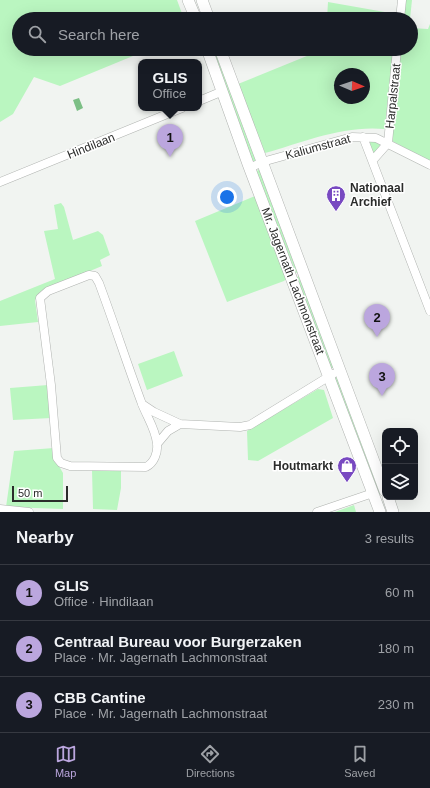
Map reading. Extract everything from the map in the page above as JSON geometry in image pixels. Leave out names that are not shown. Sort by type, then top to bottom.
[{"type":"main road","points":[[188,0],[193,12]]},
{"type":"main road","points":[[202,0],[206,12]]},
{"type":"main road","name":"Mr. Jagernath Lachmonstraat","points":[[210,56],[250,168],[329,376],[380,497],[393,512]]},
{"type":"main road","name":"Mr. Jagernath Lachmonstraat","points":[[223,56],[382,483]]},
{"type":"main road","name":"Mr. Jagernath Lachmonstraat","points":[[380,497],[380,512]]},
{"type":"street","points":[[401,12],[402,0]]},
{"type":"street","name":"Harpalstraat","points":[[388,143],[396,56]]},
{"type":"street","points":[[202,100],[223,91]]},
{"type":"street","name":"Hindilaan","points":[[0,182],[175,111]]},
{"type":"street","name":"Kaliumstraat","points":[[250,168],[262,162],[352,137],[376,138],[430,165]]},
{"type":"street","points":[[363,137],[430,311]]},
{"type":"street","points":[[372,160],[388,143]]},
{"type":"street","points":[[157,444],[102,290],[95,276],[83,277],[44,293],[40,298],[39,303],[52,385],[57,455],[59,461],[65,465],[77,466],[146,467],[153,461],[157,444],[168,431],[180,424]]},
{"type":"street","points":[[142,404],[154,412],[180,424],[240,427],[250,425],[329,376],[341,371]]},
{"type":"street","points":[[317,512],[380,497]]},
{"type":"street","points":[[0,509],[29,512]]},
{"type":"shaded area","points":[[0,0],[177,0],[181,12],[12,12],[12,56],[133,56],[60,86],[34,77],[13,114],[0,122]]},
{"type":"shaded area","points":[[406,0],[412,0],[411,12],[405,12]]},
{"type":"shaded area","points":[[328,2],[385,12],[327,12]]},
{"type":"shaded area","points":[[430,24],[430,161],[392,141],[399,56],[418,56],[418,28],[428,29]]},
{"type":"shaded area","points":[[213,56],[219,56],[256,160],[252,161]]},
{"type":"shaded area","points":[[307,56],[392,56],[385,129],[369,128],[339,132],[265,153],[238,84]]},
{"type":"shaded area","points":[[79,98],[83,108],[77,111],[73,100]]},
{"type":"shaded area","points":[[369,142],[379,142],[381,147],[375,153],[373,153]]},
{"type":"shaded area","points":[[259,169],[298,272],[296,273],[256,172]]},
{"type":"shaded area","points":[[255,196],[286,279],[227,302],[195,221]]},
{"type":"shaded area","points":[[61,203],[64,207],[73,240],[98,231],[103,235],[110,255],[100,260],[102,266],[40,292],[35,300],[38,322],[0,326],[0,301],[55,279],[44,231],[58,229],[54,205]]},
{"type":"shaded area","points":[[300,275],[334,368],[330,368],[296,278]]},
{"type":"shaded area","points":[[174,351],[183,376],[147,390],[138,364]]},
{"type":"shaded area","points":[[336,375],[381,494],[378,495],[334,379]]},
{"type":"shaded area","points":[[48,385],[51,418],[13,420],[10,388]]},
{"type":"shaded area","points":[[318,389],[324,390],[333,418],[258,461],[248,460],[247,431]]},
{"type":"shaded area","points":[[54,448],[56,461],[63,473],[63,509],[6,507],[14,451]]},
{"type":"shaded area","points":[[92,470],[121,470],[121,488],[117,510],[93,509]]},
{"type":"shaded area","points":[[354,505],[356,512],[335,512]]},
{"type":"place","name":"GLIS","points":[[170,157]]},
{"type":"place","name":"Nationaal Archief","points":[[336,212]]},
{"type":"place","name":"Centraal Bureau voor Burgerzaken","points":[[377,337]]},
{"type":"place","name":"CBB Cantine","points":[[382,396]]},
{"type":"place","name":"Houtmarkt","points":[[347,483]]}]
